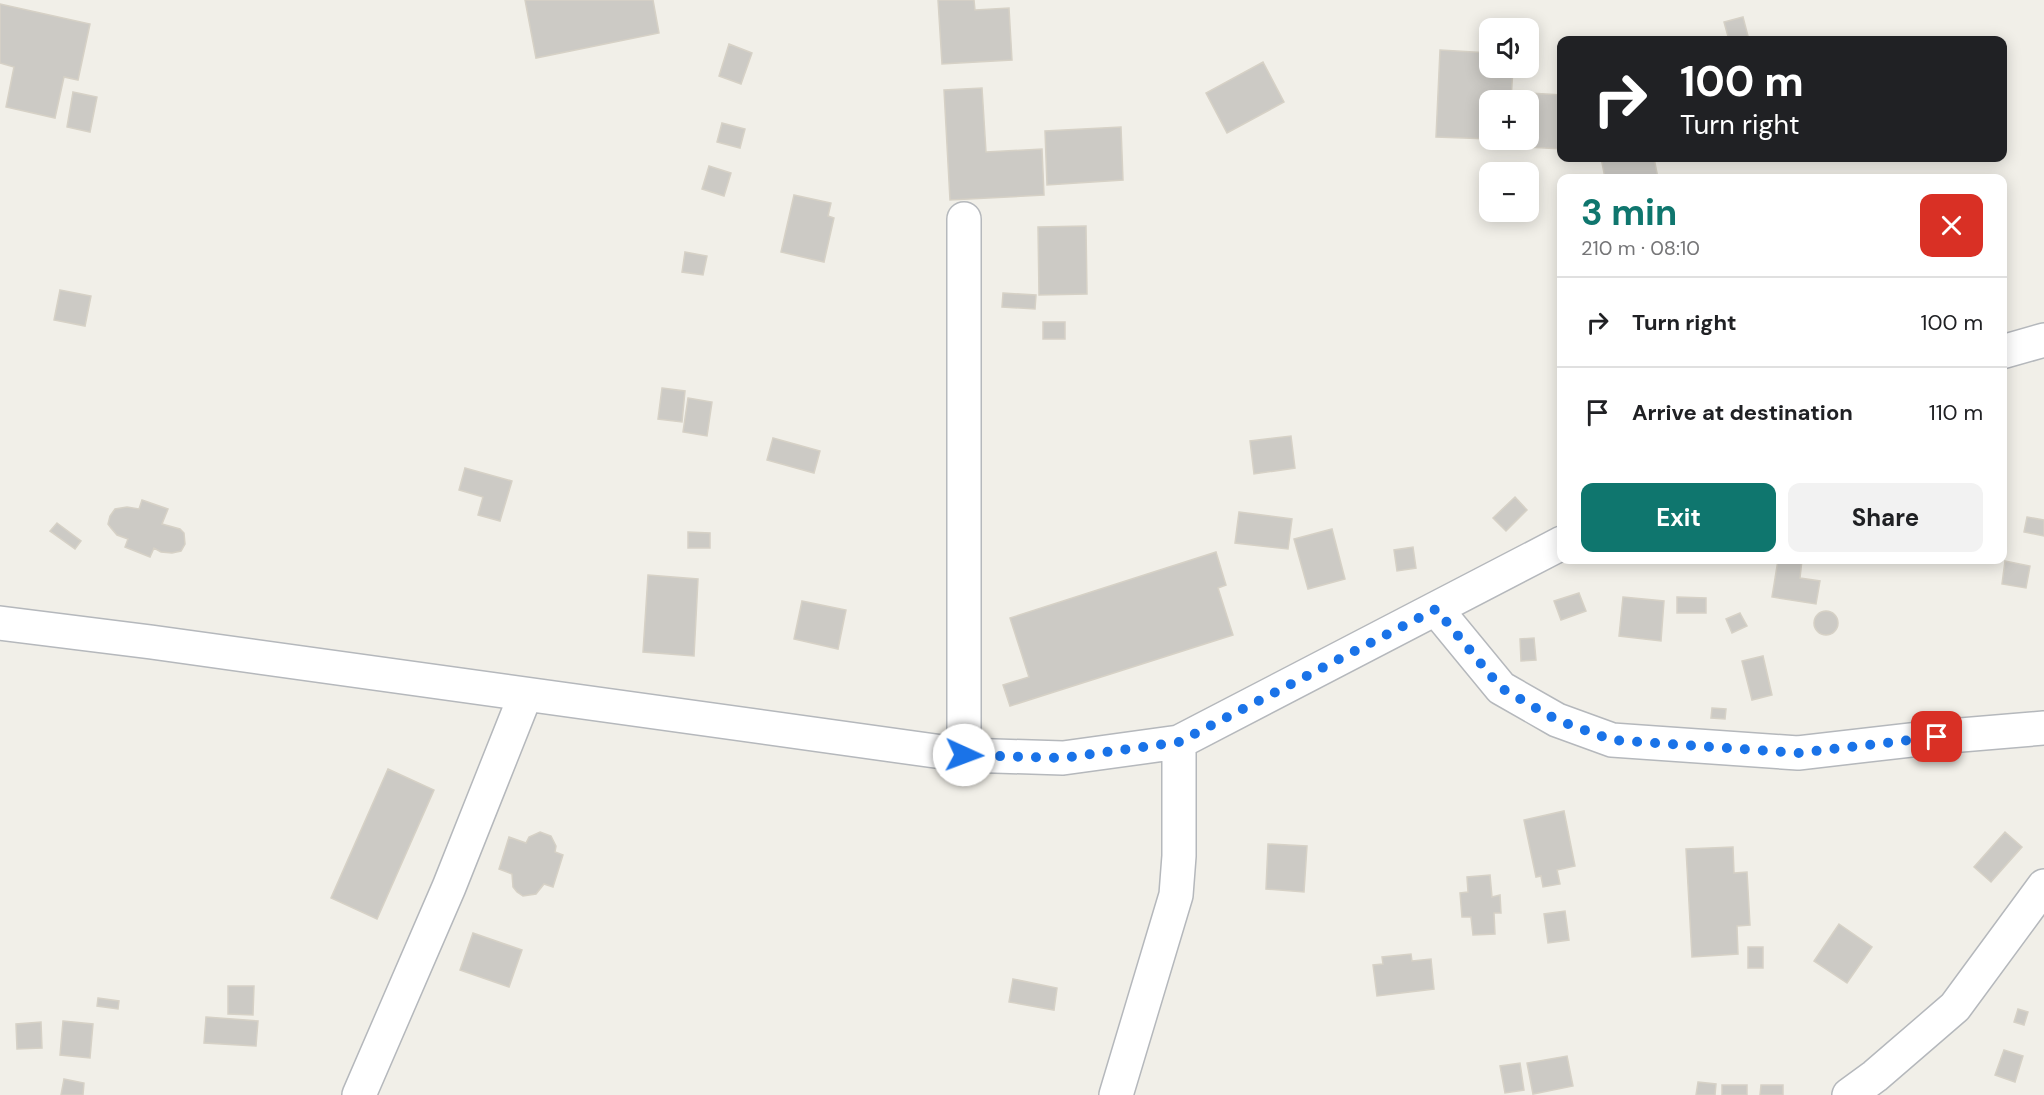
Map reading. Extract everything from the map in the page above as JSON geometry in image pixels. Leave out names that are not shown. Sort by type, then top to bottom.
[{"type":"street","points":[[964,219],[964,755]]},
{"type":"street","points":[[2007,351],[2044,340]]},
{"type":"street","points":[[0,623],[964,755],[1063,758],[1179,742],[1557,546]]},
{"type":"street","points":[[1436,609],[1501,688],[1557,720],[1612,740],[1798,753],[1937,737],[2044,728]]},
{"type":"street","points":[[358,1095],[449,887],[525,696]]},
{"type":"street","points":[[1116,1095],[1176,895],[1179,856],[1179,742]]},
{"type":"street","points":[[1849,1095],[1875,1076],[1955,1007],[2044,886]]},
{"type":"building","points":[[525,0],[653,0],[659,33],[536,58]]},
{"type":"building","points":[[938,0],[974,0],[975,10],[1009,8],[1012,60],[942,64]]},
{"type":"building","points":[[0,4],[90,24],[78,80],[64,77],[55,118],[6,107],[14,67],[0,63]]},
{"type":"building","points":[[1743,17],[1748,36],[1728,36],[1724,22]]},
{"type":"building","points":[[729,44],[752,53],[741,84],[719,76]]},
{"type":"building","points":[[1440,50],[1479,52],[1479,78],[1512,78],[1512,90],[1479,90],[1479,139],[1436,137]]},
{"type":"building","points":[[1263,62],[1284,102],[1227,133],[1206,93]]},
{"type":"building","points":[[982,88],[986,152],[1042,149],[1044,195],[950,200],[944,90]]},
{"type":"building","points":[[73,92],[97,97],[90,132],[67,127]]},
{"type":"building","points":[[1539,94],[1557,95],[1557,149],[1539,148]]},
{"type":"building","points":[[722,123],[745,129],[740,148],[717,142]]},
{"type":"building","points":[[1121,127],[1123,180],[1047,185],[1045,131]]},
{"type":"building","points":[[1602,162],[1655,162],[1657,174],[1604,174]]},
{"type":"building","points":[[709,166],[731,173],[724,196],[702,189]]},
{"type":"building","points":[[794,195],[831,203],[828,216],[834,218],[824,262],[781,252]]},
{"type":"building","points":[[1086,226],[1087,294],[1039,295],[1038,227]]},
{"type":"building","points":[[685,252],[707,256],[703,275],[682,272]]},
{"type":"building","points":[[60,290],[91,296],[85,326],[54,320]]},
{"type":"building","points":[[1003,293],[1036,295],[1035,309],[1002,307]]},
{"type":"building","points":[[1043,322],[1065,322],[1065,339],[1043,339]]},
{"type":"building","points":[[662,388],[685,391],[682,422],[658,419]]},
{"type":"building","points":[[688,398],[712,402],[707,436],[683,432]]},
{"type":"building","points":[[1291,436],[1295,468],[1254,474],[1250,441]]},
{"type":"building","points":[[773,438],[820,451],[814,473],[767,460]]},
{"type":"building","points":[[465,468],[512,481],[500,521],[478,515],[483,497],[459,490]]},
{"type":"building","points":[[1515,497],[1527,510],[1506,531],[1493,518]]},
{"type":"building","points":[[142,500],[168,509],[162,524],[180,529],[184,533],[185,544],[181,551],[161,552],[154,548],[150,557],[125,547],[128,539],[117,535],[111,528],[108,524],[110,516],[115,509],[127,507],[139,509]]},
{"type":"building","points":[[1239,512],[1292,519],[1288,549],[1235,543]]},
{"type":"building","points":[[2027,517],[2044,520],[2044,536],[2024,532]]},
{"type":"building","points":[[57,523],[81,541],[75,549],[50,531]]},
{"type":"building","points":[[1332,529],[1345,579],[1308,589],[1294,539]]},
{"type":"building","points":[[688,532],[710,533],[710,548],[688,548]]},
{"type":"building","points":[[1413,547],[1416,568],[1397,571],[1394,550]]},
{"type":"building","points":[[1216,552],[1226,585],[1218,588],[1233,635],[1010,706],[1003,685],[1029,677],[1010,618]]},
{"type":"building","points":[[2007,561],[2030,566],[2026,588],[2002,584]]},
{"type":"building","points":[[1777,564],[1802,564],[1800,578],[1820,581],[1816,604],[1772,597]]},
{"type":"building","points":[[648,575],[698,579],[694,656],[643,652]]},
{"type":"building","points":[[1579,593],[1586,611],[1561,620],[1554,601]]},
{"type":"building","points":[[1623,597],[1664,601],[1661,641],[1619,636]]},
{"type":"building","points":[[1677,597],[1706,598],[1706,613],[1677,613]]},
{"type":"building","points":[[802,601],[846,610],[838,649],[794,639]]},
{"type":"building","points":[[1826,611],[1831,612],[1837,618],[1837,628],[1831,634],[1826,635],[1821,634],[1815,628],[1814,623],[1815,618],[1821,612]]},
{"type":"building","points":[[1740,613],[1747,626],[1732,633],[1726,619]]},
{"type":"building","points":[[1534,638],[1536,660],[1521,661],[1520,639]]},
{"type":"building","points":[[1763,656],[1772,695],[1752,700],[1742,661]]},
{"type":"building","points":[[1712,708],[1726,709],[1725,719],[1711,718]]},
{"type":"building","points":[[388,769],[434,790],[377,919],[331,898]]},
{"type":"building","points":[[1564,811],[1575,866],[1557,870],[1560,884],[1543,887],[1541,876],[1536,877],[1524,820]]},
{"type":"building","points":[[540,832],[551,836],[556,846],[555,852],[563,855],[553,887],[544,884],[536,894],[523,896],[513,887],[512,874],[499,869],[509,837],[526,843],[529,837]]},
{"type":"building","points":[[2005,832],[2022,847],[1991,882],[1974,867]]},
{"type":"building","points":[[1268,844],[1307,846],[1304,892],[1266,889]]},
{"type":"building","points":[[1733,847],[1734,873],[1747,872],[1750,925],[1737,926],[1738,954],[1692,957],[1686,849]]},
{"type":"building","points":[[1490,875],[1492,897],[1500,895],[1501,913],[1494,913],[1495,934],[1473,935],[1471,917],[1462,917],[1460,893],[1468,892],[1467,877]]},
{"type":"building","points":[[1565,911],[1569,940],[1548,943],[1544,914]]},
{"type":"building","points":[[1839,924],[1872,947],[1847,983],[1814,961]]},
{"type":"building","points":[[473,933],[522,950],[509,987],[460,970]]},
{"type":"building","points":[[1748,947],[1763,947],[1763,968],[1748,968]]},
{"type":"building","points":[[1411,954],[1412,961],[1431,959],[1434,989],[1377,996],[1373,965],[1383,964],[1382,957]]},
{"type":"building","points":[[1013,979],[1057,988],[1054,1010],[1009,1002]]},
{"type":"building","points":[[228,986],[254,986],[253,1015],[228,1014]]},
{"type":"building","points":[[98,998],[119,1001],[118,1009],[97,1006]]},
{"type":"building","points":[[2018,1009],[2028,1012],[2024,1025],[2014,1022]]},
{"type":"building","points":[[206,1017],[258,1021],[256,1046],[204,1043]]},
{"type":"building","points":[[63,1021],[93,1024],[90,1058],[60,1055]]},
{"type":"building","points":[[41,1022],[42,1048],[17,1049],[16,1024]]},
{"type":"building","points":[[2004,1050],[2023,1056],[2015,1082],[1995,1075]]},
{"type":"building","points":[[1567,1056],[1573,1086],[1533,1094],[1527,1063]]},
{"type":"building","points":[[1520,1063],[1524,1090],[1505,1093],[1500,1066]]},
{"type":"building","points":[[64,1079],[84,1083],[83,1095],[61,1095]]},
{"type":"building","points":[[1698,1082],[1716,1084],[1715,1095],[1696,1095]]},
{"type":"building","points":[[1722,1085],[1747,1085],[1747,1095],[1722,1095]]},
{"type":"building","points":[[1761,1085],[1783,1085],[1783,1095],[1760,1095]]},
{"type":"route","points":[[964,755],[1063,758],[1179,742],[1436,609],[1501,688],[1557,720],[1612,740],[1798,753],[1937,737]]}]
